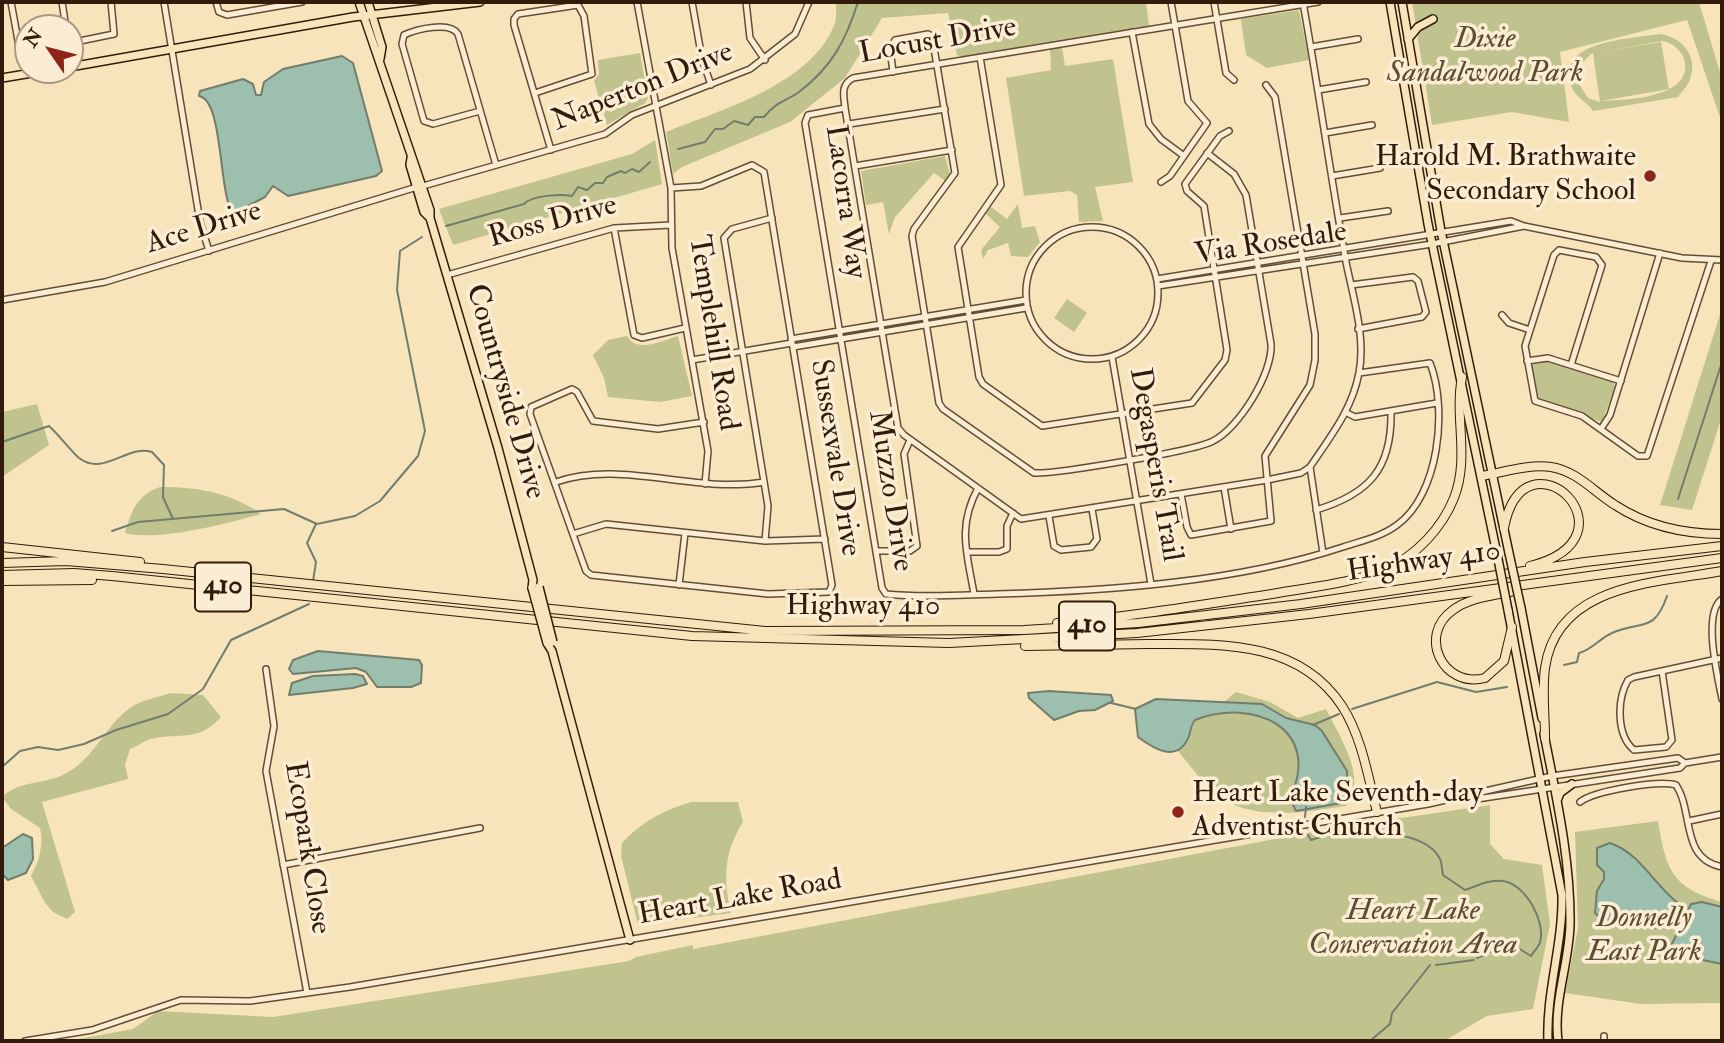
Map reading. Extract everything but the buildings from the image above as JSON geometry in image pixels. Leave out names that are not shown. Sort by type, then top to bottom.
[{"type":"highway","points":[[1024,631],[1037,625],[1122,617],[1314,587],[1387,569],[1425,541],[1444,517],[1454,496],[1464,457],[1460,391],[1462,377]]},
{"type":"highway","points":[[1482,477],[1552,467],[1578,478],[1613,504],[1650,523],[1687,532],[1722,534]]},
{"type":"highway","points":[[1478,580],[1488,574],[1543,563],[1561,554],[1577,534],[1578,510],[1563,489],[1553,485],[1534,484],[1513,499],[1504,528]]},
{"type":"highway","name":"Highway 410","points":[[2,563],[66,561],[163,569],[765,631],[1024,631],[1138,623],[1722,546]]},
{"type":"highway","points":[[2,547],[145,563],[163,569]]},
{"type":"highway","name":"Highway 410","points":[[2,575],[74,573],[112,576],[692,636],[782,641],[998,642],[1150,632],[1722,558]]},
{"type":"highway","points":[[1545,738],[1544,680],[1547,657],[1556,637],[1574,612],[1592,599],[1618,590],[1722,571]]},
{"type":"highway","points":[[2,581],[98,580],[112,576]]},
{"type":"highway","points":[[1512,627],[1504,661],[1485,678],[1458,677],[1446,669],[1438,657],[1435,644],[1438,628],[1451,611],[1473,600],[1522,590],[1531,584]]},
{"type":"highway","points":[[998,642],[1013,646],[1231,644],[1285,659],[1314,677],[1341,706],[1359,745],[1377,813]]},
{"type":"main road","name":"Countryside Drive","points":[[359,2],[420,187],[424,212],[430,218],[447,275],[535,585],[630,940]]},
{"type":"main road","name":"Countryside Drive","points":[[368,2],[382,47],[380,59]]},
{"type":"main road","points":[[84,64],[364,16],[456,2],[480,2]]},
{"type":"main road","points":[[1390,2],[1432,244],[1462,377],[1512,627],[1562,895],[1563,923],[1549,1006],[1548,1041]]},
{"type":"main road","points":[[1402,2],[1443,242],[1521,608],[1557,801],[1570,923],[1557,1011],[1558,1041]]},
{"type":"main road","points":[[1408,39],[1418,27],[1433,19]]},
{"type":"main road","points":[[1395,23],[1405,23]]},
{"type":"main road","points":[[1557,801],[1560,793],[1572,784]]},
{"type":"main road","points":[[1552,842],[1563,848]]},
{"type":"street","points":[[84,40],[114,34],[111,2]]},
{"type":"street","points":[[164,2],[200,222],[209,251]]},
{"type":"street","points":[[216,2],[219,12],[227,15],[302,2]]},
{"type":"street","points":[[637,2],[655,106]]},
{"type":"street","points":[[692,2],[702,59],[711,85]]},
{"type":"street","points":[[746,2],[750,38],[765,60]]},
{"type":"street","name":"Naperton Drive","points":[[420,187],[605,134],[632,115],[711,85],[765,60],[795,34],[809,2]]},
{"type":"street","points":[[1161,182],[1170,176],[1205,128],[1207,120],[1188,102],[1171,2]]},
{"type":"street","points":[[1214,2],[1226,73],[1234,80]]},
{"type":"street","name":"Locust Drive","points":[[910,440],[898,428],[845,108],[843,91],[850,80],[1197,22],[1259,8],[1318,2]]},
{"type":"street","points":[[876,551],[910,551],[918,546],[904,454],[910,440],[1013,513],[1027,519],[1267,480],[1301,472],[1310,467],[1347,413],[1359,373],[1358,329],[1304,3]]},
{"type":"street","points":[[535,93],[592,74],[583,10],[578,5],[515,16],[514,25],[551,150]]},
{"type":"street","points":[[480,111],[433,124],[424,121],[402,44],[404,35],[447,26],[456,30],[480,111],[496,165]]},
{"type":"street","points":[[1132,32],[1149,124],[1161,139],[1184,156]]},
{"type":"street","points":[[893,72],[890,49],[898,38],[930,35],[952,150],[954,177],[913,231],[941,406],[1029,470],[1041,473],[1212,442],[1230,426],[1264,379],[1271,349],[1244,190],[1231,170],[1208,153]]},
{"type":"street","points":[[1311,47],[1358,39]]},
{"type":"street","points":[[980,57],[1001,185],[958,247],[969,317],[981,382],[1042,426],[1192,403],[1224,360],[1227,350],[1204,206],[1185,186],[1220,136],[1229,131]]},
{"type":"street","points":[[1318,90],[1366,82]]},
{"type":"street","points":[[1181,494],[1191,535],[1271,521],[1265,456],[1305,396],[1313,373],[1315,334],[1275,97],[1266,85]]},
{"type":"street","name":"Templehill Road","points":[[655,106],[671,188],[671,225],[685,328],[704,422],[708,456],[705,484]]},
{"type":"street","name":"Lacorra Way","points":[[839,331],[804,120],[811,114],[845,108]]},
{"type":"street","points":[[849,124],[945,109]]},
{"type":"street","points":[[1325,133],[1372,125]]},
{"type":"street","points":[[855,166],[952,150]]},
{"type":"street","name":"Sussexvale Drive","points":[[671,188],[701,186],[756,165],[764,172],[832,585],[825,594],[768,594],[591,575],[585,569],[529,410],[569,389],[577,392],[587,415],[593,421],[658,429],[704,422]]},
{"type":"street","points":[[1332,176],[1380,168]]},
{"type":"street","name":"Ace Drive","points":[[2,300],[105,282],[420,187]]},
{"type":"street","points":[[1340,218],[1388,211]]},
{"type":"street","points":[[765,541],[768,506],[724,238],[732,229],[772,218]]},
{"type":"street","name":"Via Rosedale","points":[[1157,279],[1258,269],[1344,247],[1441,231],[1511,221],[1524,226]]},
{"type":"street","name":"Ross Drive","points":[[447,275],[614,228],[634,224],[671,225]]},
{"type":"street","points":[[1524,226],[1660,253],[1711,261],[1722,260]]},
{"type":"street","name":"Via Rosedale","points":[[1158,286],[1257,262],[1345,256],[1432,244],[1524,226]]},
{"type":"street","name":"Via Rosedale","points":[[1086,227],[1111,230],[1132,241],[1147,258],[1158,286],[1156,309],[1147,329],[1130,347],[1112,357],[1087,360],[1059,351],[1039,334],[1027,308],[1031,267],[1041,250],[1057,237],[1086,227]]},
{"type":"street","points":[[614,228],[634,335],[642,338],[685,328]]},
{"type":"street","points":[[1571,365],[1602,268],[1598,258],[1561,250],[1555,253],[1525,346],[1537,404],[1582,416],[1638,456],[1647,456],[1711,261]]},
{"type":"street","points":[[1601,429],[1610,415],[1660,253]]},
{"type":"street","points":[[1351,285],[1413,276],[1418,281],[1426,312],[1422,317],[1358,329]]},
{"type":"street","points":[[792,343],[839,331],[1026,300]]},
{"type":"street","points":[[692,359],[1027,308]]},
{"type":"street","points":[[1502,315],[1510,323],[1530,330]]},
{"type":"street","name":"Muzzo Drive","points":[[839,331],[882,588],[886,594],[1069,593],[1151,584]]},
{"type":"street","name":"Degasperis Trail","points":[[1112,357],[1151,584],[1282,564],[1323,553],[1385,533],[1416,507],[1428,484],[1437,442],[1437,403],[1430,363],[1359,373]]},
{"type":"street","points":[[1527,361],[1548,358],[1621,381]]},
{"type":"street","points":[[1347,413],[1355,417],[1437,403]]},
{"type":"street","points":[[1316,510],[1344,501],[1370,483],[1388,451],[1391,412]]},
{"type":"street","points":[[1310,467],[1323,553]]},
{"type":"street","points":[[556,482],[593,472],[731,487],[764,482]]},
{"type":"street","points":[[1224,487],[1231,529]]},
{"type":"street","points":[[974,594],[964,536],[965,514],[978,488]]},
{"type":"street","points":[[1049,516],[1054,546],[1061,550],[1091,547],[1097,539],[1092,509]]},
{"type":"street","points":[[967,552],[999,552],[1007,549],[1007,526],[1013,513]]},
{"type":"street","points":[[573,534],[606,524],[765,541],[825,539]]},
{"type":"street","points":[[678,584],[685,533]]},
{"type":"street","points":[[1722,599],[1716,606],[1712,637],[1719,659],[1722,699]]},
{"type":"street","points":[[1662,671],[1672,740],[1666,747],[1634,750],[1628,743],[1619,712],[1625,686],[1631,678],[1662,671],[1719,659]]},
{"type":"street","name":"Ecopark Close","points":[[266,669],[274,726],[266,771],[307,993]]},
{"type":"street","name":"Heart Lake Road","points":[[1465,797],[1477,799],[1680,768],[1685,763],[1722,757]]},
{"type":"street","name":"Heart Lake Road","points":[[24,1041],[92,1030],[181,1000],[250,1001],[307,993],[1377,813],[1465,797],[1552,776],[1678,758],[1685,763]]},
{"type":"street","points":[[1580,803],[1588,796],[1603,792],[1676,785],[1689,821],[1695,850],[1712,865],[1722,867]]},
{"type":"street","points":[[1689,821],[1722,814]]},
{"type":"street","points":[[283,865],[480,828]]},
{"type":"green space","points":[[836,2],[1146,2],[1149,26],[962,57],[957,55],[948,13],[882,18],[845,78],[790,122],[682,167],[673,174],[666,132],[762,92],[807,63],[824,44],[835,23]]},
{"type":"green space","name":"Dixie Sandalwood Park","points":[[1412,2],[1699,2],[1722,79],[1722,123],[1687,20],[1560,52],[1569,122],[1512,112],[1432,125]]},
{"type":"green space","points":[[1299,10],[1309,60],[1267,68],[1246,55],[1241,19]]},
{"type":"green space","points":[[1659,34],[1681,43],[1690,55],[1692,71],[1689,82],[1678,97],[1593,111],[1572,88],[1569,72],[1573,60],[1584,51],[1614,41]],"holes":[[[1663,41],[1671,44],[1680,52],[1685,63],[1684,75],[1669,89],[1661,42],[1594,53]],[[1593,54],[1600,102],[1588,98],[1577,81],[1579,66]],[[1669,89],[1639,98],[1601,101]]]},
{"type":"green space","points":[[1062,47],[1065,66],[1113,59],[1133,182],[1095,187],[1103,221],[1079,222],[1077,195],[1070,191],[1024,196],[1006,78],[1051,70],[1050,48]]},
{"type":"green space","points":[[640,53],[648,98],[645,103],[607,125],[594,81],[599,74],[598,60]]},
{"type":"green space","points":[[655,140],[662,184],[453,245],[439,209],[632,154]]},
{"type":"green space","points":[[945,156],[950,174],[947,182],[934,173],[895,217],[889,234],[883,202],[866,205],[861,171]]},
{"type":"green space","points":[[1018,204],[1022,228],[1035,226],[1040,242],[1028,257],[1011,256],[1008,243],[988,250],[983,259],[981,250],[1000,227],[986,214],[991,207],[1007,219]]},
{"type":"green space","points":[[1067,299],[1087,313],[1074,332],[1054,318]]},
{"type":"green space","points":[[1722,308],[1722,416],[1692,510],[1660,505]]},
{"type":"green space","points":[[627,336],[631,341],[644,345],[678,336],[692,396],[660,402],[608,397],[604,378],[593,355],[608,340]]},
{"type":"green space","points":[[1547,361],[1613,382],[1615,387],[1602,422],[1539,401],[1532,365]]},
{"type":"green space","points":[[37,404],[49,445],[2,477],[2,412]]},
{"type":"green space","points":[[160,487],[213,492],[237,500],[261,514],[174,533],[125,533],[140,499]]},
{"type":"green space","points":[[1236,692],[1270,702],[1298,718],[1326,709],[1344,744],[1353,771],[1352,795],[1346,806],[1313,811],[1260,812],[1228,802],[1204,782],[1177,750],[1189,736],[1195,720],[1209,714]]},
{"type":"green space","points":[[170,693],[203,695],[221,717],[213,725],[196,734],[151,739],[130,749],[125,765],[128,779],[42,802],[75,912],[67,919],[53,912],[45,903],[31,876],[40,853],[40,828],[11,809],[2,797],[21,786],[58,777],[70,771],[90,754],[114,723],[133,706]]},
{"type":"green space","points":[[691,802],[738,802],[743,822],[732,844],[726,877],[731,913],[638,925],[621,856],[622,843],[653,818]]},
{"type":"green space","name":"Heart Lake Conservation Area","points":[[1490,805],[1490,844],[1504,859],[1542,865],[1550,924],[1533,1009],[1487,1016],[1444,1041],[68,1041],[133,1029],[158,1011],[273,1017],[629,961],[636,957],[693,945],[693,949],[1333,828]]},
{"type":"green space","name":"Donnelly East Park","points":[[1658,821],[1664,852],[1674,875],[1692,890],[1722,902],[1722,1003],[1641,1004],[1565,993],[1578,928],[1575,832]]},
{"type":"shaded area","points":[[342,56],[353,63],[382,171],[376,176],[288,196],[273,186],[265,197],[244,208],[234,217],[225,190],[213,114],[207,101],[199,96],[200,91],[243,79],[253,84],[256,95],[261,95],[264,82],[283,69]]},
{"type":"shaded area","points":[[318,651],[419,660],[422,665],[421,683],[411,687],[377,687],[366,672],[356,668],[293,674],[289,669],[293,660]]},
{"type":"shaded area","points":[[313,676],[363,676],[367,684],[289,695],[292,683]]},
{"type":"shaded area","points":[[1049,691],[1111,695],[1113,701],[1095,710],[1079,711],[1054,720],[1029,698],[1028,693]]},
{"type":"shaded area","points":[[1156,699],[1262,704],[1286,718],[1315,725],[1322,731],[1347,771],[1347,802],[1296,811],[1290,798],[1298,774],[1297,753],[1290,736],[1277,724],[1259,716],[1217,714],[1195,720],[1189,736],[1179,750],[1165,752],[1151,746],[1138,737],[1135,709]]},
{"type":"shaded area","points":[[23,834],[32,838],[33,859],[26,873],[8,880],[2,874],[2,848]]},
{"type":"shaded area","points":[[1610,843],[1630,854],[1678,903],[1670,926],[1631,926],[1595,913],[1597,891],[1604,879],[1604,872],[1597,865],[1597,848]]},
{"type":"shaded area","points":[[1702,902],[1722,907],[1722,964],[1683,956],[1671,946],[1691,904]]},
{"type":"waterway","points":[[678,149],[705,142],[715,129],[723,129],[734,121],[748,125],[755,117],[764,117],[777,105],[811,83],[836,52],[858,2]]},
{"type":"waterway","points":[[446,226],[540,197],[572,196],[578,187],[587,190],[595,183],[603,183],[607,177],[621,171],[625,173],[632,169],[639,172],[650,162]]},
{"type":"waterway","points":[[112,531],[138,522],[284,509],[317,524],[355,516],[380,501],[418,456],[425,431],[397,290],[400,251],[422,237]]},
{"type":"waterway","points":[[1678,499],[1722,362]]},
{"type":"waterway","points":[[2,442],[49,426],[79,458],[88,463],[106,462],[134,452],[152,452],[164,465],[163,497],[173,519]]},
{"type":"waterway","points":[[313,581],[316,562],[307,543],[316,524]]},
{"type":"waterway","points":[[1564,665],[1577,662],[1579,653],[1608,635],[1652,621],[1667,596]]},
{"type":"waterway","points":[[2,767],[20,751],[38,747],[58,750],[84,744],[116,730],[168,714],[203,689],[231,640],[309,604]]},
{"type":"waterway","points":[[1352,709],[1437,682],[1476,692],[1507,687]]},
{"type":"waterway","points":[[1111,703],[1136,709]]},
{"type":"waterway","points":[[1313,725],[1339,714]]},
{"type":"waterway","points":[[1305,817],[1306,807]]},
{"type":"waterway","points":[[1308,835],[1311,840],[1360,832],[1400,835],[1431,848],[1440,859],[1443,875],[1465,890],[1493,881],[1503,881],[1519,889],[1537,914],[1540,942],[1531,956],[1510,943],[1491,952]]},
{"type":"waterway","points":[[1477,958],[1487,954]]},
{"type":"waterway","points":[[1436,965],[1474,960]]},
{"type":"waterway","points":[[1370,1041],[1390,1024],[1392,1013],[1430,965]]},
{"type":"place","name":"Harold M. Brathwaite Secondary School","points":[[1650,176]]},
{"type":"place","name":"Heart Lake Seventh-day Adventist Church","points":[[1178,812]]}]
